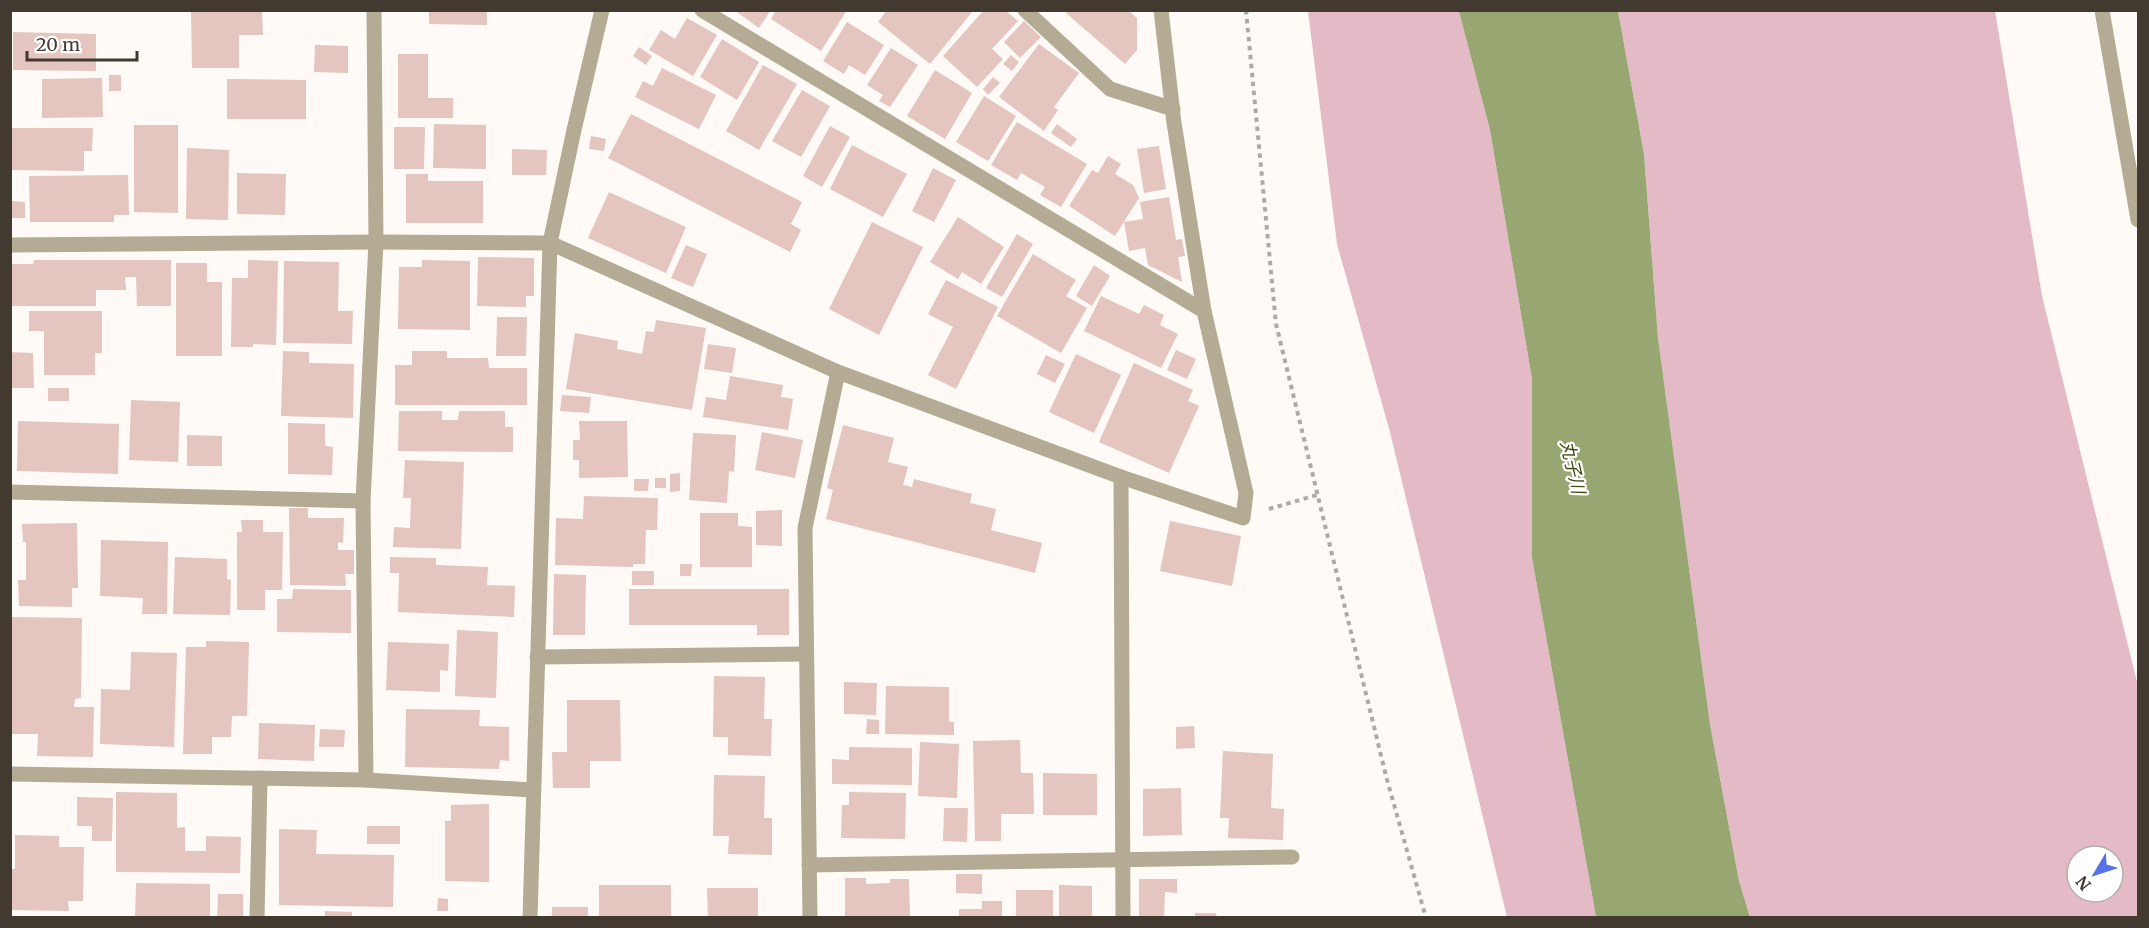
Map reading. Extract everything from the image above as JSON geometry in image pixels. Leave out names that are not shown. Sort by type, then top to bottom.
[{"type":"street","points":[[366,780],[363,501],[376,242],[374,10]]},
{"type":"street","points":[[530,918],[550,243],[602,10]]},
{"type":"street","points":[[702,10],[1204,311]]},
{"type":"street","points":[[1025,10],[1110,89],[1173,109]]},
{"type":"street","points":[[10,245],[550,243],[838,372],[1121,477],[1243,518],[1246,493],[1204,311],[1173,109],[1161,10]]},
{"type":"street","points":[[2102,10],[2139,220]]},
{"type":"street","points":[[810,918],[805,528],[838,372]]},
{"type":"street","points":[[1121,477],[1123,918]]},
{"type":"street","points":[[10,492],[363,501]]},
{"type":"street","points":[[537,657],[806,654]]},
{"type":"street","points":[[10,774],[366,780],[532,790]]},
{"type":"street","points":[[257,918],[260,779]]},
{"type":"street","points":[[809,865],[1292,857]]},
{"type":"path","points":[[1246,10],[1275,324],[1386,776],[1426,918]]},
{"type":"path","points":[[1243,518],[1317,495]]},
{"type":"shaded area","points":[[1459,10],[1490,130],[1532,379],[1532,558],[1596,917],[1507,917],[1390,432],[1337,244],[1308,11]]},
{"type":"shaded area","points":[[1618,11],[1995,11],[2042,296],[2138,686],[2138,917],[1750,917],[1739,881],[1710,724],[1658,338],[1644,154]]},
{"type":"water","name":"丸子川","points":[[1459,11],[1618,11],[1644,154],[1658,338],[1710,724],[1739,881],[1750,917],[1596,917],[1532,558],[1532,379],[1490,130]]},
{"type":"building","points":[[191,10],[262,10],[263,35],[239,35],[239,68],[192,68]]},
{"type":"building","points":[[429,10],[487,10],[487,25],[429,24]]},
{"type":"building","points":[[734,10],[771,10],[759,28]]},
{"type":"building","points":[[776,10],[847,10],[821,51],[771,19]]},
{"type":"building","points":[[887,10],[970,10],[972,12],[930,64],[878,22]]},
{"type":"building","points":[[984,10],[1005,10],[1018,21],[992,49],[1003,59],[977,87],[943,56]]},
{"type":"building","points":[[1068,10],[1128,10],[1137,18],[1137,50],[1125,64],[1066,13]]},
{"type":"building","points":[[687,18],[717,35],[693,76],[649,50],[661,30],[675,39]]},
{"type":"building","points":[[1024,21],[1041,37],[1020,58],[1004,42]]},
{"type":"building","points":[[847,22],[884,45],[865,75],[849,65],[844,74],[823,61]]},
{"type":"building","points":[[13,32],[96,34],[96,71],[13,70]]},
{"type":"building","points":[[722,39],[759,62],[737,100],[700,77]]},
{"type":"building","points":[[1039,44],[1079,73],[1054,107],[1058,110],[1044,131],[999,97]]},
{"type":"building","points":[[315,45],[348,46],[348,73],[314,72]]},
{"type":"building","points":[[639,47],[652,56],[646,65],[633,56]]},
{"type":"building","points":[[891,48],[918,65],[890,107],[879,101],[883,95],[867,85]]},
{"type":"building","points":[[398,54],[428,54],[428,98],[453,98],[453,118],[398,118]]},
{"type":"building","points":[[1011,55],[1019,62],[1012,71],[1003,64]]},
{"type":"building","points":[[763,65],[797,84],[759,150],[726,131]]},
{"type":"building","points":[[662,68],[716,95],[699,129],[635,97],[643,81],[653,86]]},
{"type":"building","points":[[935,70],[972,93],[945,139],[907,116]]},
{"type":"building","points":[[109,75],[121,75],[121,91],[109,91]]},
{"type":"building","points":[[993,77],[1000,83],[988,95],[983,89]]},
{"type":"building","points":[[102,78],[103,117],[42,118],[42,79]]},
{"type":"building","points":[[227,79],[306,80],[306,119],[227,119]]},
{"type":"building","points":[[802,90],[830,106],[801,157],[772,141]]},
{"type":"building","points":[[984,96],[1016,116],[988,161],[956,142]]},
{"type":"building","points":[[631,114],[802,202],[791,224],[801,230],[790,252],[608,158]]},
{"type":"building","points":[[1017,122],[1087,164],[1061,207],[1040,195],[1045,187],[1021,173],[1017,180],[991,165]]},
{"type":"building","points":[[434,124],[486,125],[486,169],[433,168]]},
{"type":"building","points":[[1057,124],[1077,139],[1071,147],[1051,133]]},
{"type":"building","points":[[134,125],[178,125],[178,213],[134,212]]},
{"type":"building","points":[[830,126],[850,137],[822,187],[803,176]]},
{"type":"building","points":[[394,127],[425,127],[424,169],[394,169]]},
{"type":"building","points":[[12,128],[93,128],[92,151],[84,151],[84,171],[11,170]]},
{"type":"building","points":[[591,136],[606,139],[604,151],[589,149]]},
{"type":"building","points":[[852,145],[907,174],[883,217],[830,189]]},
{"type":"building","points":[[1159,146],[1166,189],[1144,193],[1137,149]]},
{"type":"building","points":[[187,148],[229,150],[228,220],[186,219]]},
{"type":"building","points":[[512,149],[547,150],[546,175],[512,175]]},
{"type":"building","points":[[1108,156],[1121,164],[1115,174],[1133,185],[1139,198],[1115,236],[1069,206],[1092,170],[1098,173]]},
{"type":"building","points":[[933,168],[956,180],[934,222],[912,211]]},
{"type":"building","points":[[237,173],[286,174],[285,215],[237,214]]},
{"type":"building","points":[[406,174],[428,174],[428,181],[483,181],[483,223],[406,223]]},
{"type":"building","points":[[128,175],[129,215],[114,215],[114,222],[30,222],[29,176]]},
{"type":"building","points":[[609,192],[686,227],[666,273],[588,238]]},
{"type":"building","points":[[1169,197],[1176,240],[1182,239],[1185,256],[1178,257],[1182,282],[1148,265],[1145,248],[1129,251],[1124,222],[1143,219],[1140,202]]},
{"type":"building","points":[[12,201],[25,202],[25,218],[12,218]]},
{"type":"building","points":[[958,217],[1004,247],[981,284],[962,272],[958,279],[930,262]]},
{"type":"building","points":[[872,222],[923,247],[879,335],[829,309]]},
{"type":"building","points":[[1017,234],[1033,244],[1002,297],[986,288]]},
{"type":"building","points":[[686,245],[707,254],[693,287],[671,278]]},
{"type":"building","points":[[1033,254],[1076,280],[1066,296],[1087,308],[1061,353],[997,316]]},
{"type":"building","points":[[478,257],[534,258],[534,296],[526,296],[526,307],[477,306]]},
{"type":"building","points":[[34,260],[171,260],[171,306],[137,306],[136,277],[125,277],[126,290],[96,290],[96,306],[12,306],[12,264],[33,264]]},
{"type":"building","points":[[248,260],[278,261],[276,345],[253,344],[253,347],[231,347],[232,278],[248,278]]},
{"type":"building","points":[[422,260],[470,261],[470,330],[398,329],[399,267],[422,267]]},
{"type":"building","points":[[284,261],[339,262],[338,311],[353,311],[352,344],[283,343]]},
{"type":"building","points":[[176,263],[207,263],[207,282],[222,282],[222,356],[176,356]]},
{"type":"building","points":[[1094,265],[1110,276],[1092,306],[1076,296]]},
{"type":"building","points":[[946,280],[998,307],[956,389],[928,375],[953,327],[928,314]]},
{"type":"building","points":[[1101,296],[1139,314],[1144,305],[1164,315],[1160,325],[1178,334],[1161,368],[1084,331]]},
{"type":"building","points":[[29,311],[102,311],[102,353],[95,353],[95,375],[44,375],[44,331],[29,331]]},
{"type":"building","points":[[497,317],[527,317],[526,356],[496,356]]},
{"type":"building","points":[[656,320],[706,328],[692,410],[566,389],[575,333],[618,341],[617,349],[642,354],[646,331],[654,332]]},
{"type":"building","points":[[708,344],[736,348],[732,373],[704,369]]},
{"type":"building","points":[[1176,350],[1196,359],[1187,379],[1167,370]]},
{"type":"building","points":[[283,351],[309,352],[309,363],[354,364],[353,418],[281,416]]},
{"type":"building","points":[[412,351],[447,351],[447,358],[488,358],[489,368],[527,368],[527,405],[395,405],[395,365],[412,365]]},
{"type":"building","points":[[10,352],[33,353],[34,388],[10,388]]},
{"type":"building","points":[[1076,354],[1121,375],[1094,433],[1049,412]]},
{"type":"building","points":[[1046,355],[1065,364],[1055,383],[1037,374]]},
{"type":"building","points":[[1134,363],[1193,390],[1188,401],[1199,406],[1169,473],[1099,442]]},
{"type":"building","points":[[730,376],[783,385],[781,397],[793,399],[788,430],[703,417],[706,397],[726,400]]},
{"type":"building","points":[[48,388],[69,388],[69,401],[48,401]]},
{"type":"building","points":[[562,395],[591,397],[589,413],[560,411]]},
{"type":"building","points":[[131,400],[180,402],[178,462],[129,460]]},
{"type":"building","points":[[399,411],[442,411],[442,420],[458,420],[459,411],[505,411],[505,427],[513,427],[513,452],[398,451]]},
{"type":"building","points":[[18,421],[119,424],[118,474],[17,471]]},
{"type":"building","points":[[579,421],[627,421],[628,477],[579,478],[579,460],[573,460],[573,440],[580,440]]},
{"type":"building","points":[[288,423],[325,424],[325,446],[333,447],[332,475],[288,474]]},
{"type":"building","points":[[843,425],[894,438],[888,462],[908,467],[903,485],[912,487],[914,479],[972,494],[970,503],[996,509],[991,530],[1042,543],[1035,573],[826,519],[833,490],[827,488]]},
{"type":"building","points":[[762,432],[803,440],[795,478],[755,470]]},
{"type":"building","points":[[693,433],[736,435],[734,472],[729,471],[727,503],[689,500]]},
{"type":"building","points":[[187,435],[222,436],[222,466],[187,466]]},
{"type":"building","points":[[405,460],[464,462],[461,549],[393,547],[394,527],[410,528],[411,498],[403,498]]},
{"type":"building","points":[[680,473],[680,491],[670,492],[670,474]]},
{"type":"building","points":[[655,478],[666,478],[666,488],[655,488]]},
{"type":"building","points":[[634,479],[649,479],[648,491],[634,491]]},
{"type":"building","points":[[584,496],[658,498],[657,530],[646,530],[645,564],[633,564],[633,567],[555,565],[556,518],[583,519]]},
{"type":"building","points":[[289,508],[308,508],[308,518],[344,518],[343,543],[338,542],[338,550],[354,550],[354,574],[345,574],[346,586],[290,585]]},
{"type":"building","points":[[782,510],[782,546],[756,545],[756,511]]},
{"type":"building","points":[[700,513],[738,513],[738,526],[752,527],[752,567],[700,567]]},
{"type":"building","points":[[241,520],[263,520],[263,532],[283,532],[282,590],[265,590],[265,610],[237,610],[237,532],[242,532]]},
{"type":"building","points":[[1170,521],[1241,536],[1232,586],[1160,571]]},
{"type":"building","points":[[77,523],[78,588],[72,588],[72,607],[19,606],[18,580],[26,580],[26,542],[23,542],[22,524]]},
{"type":"building","points":[[101,540],[168,542],[167,614],[142,614],[143,598],[100,596]]},
{"type":"building","points":[[175,557],[227,559],[227,579],[231,580],[230,615],[173,614]]},
{"type":"building","points":[[390,557],[436,558],[436,565],[488,567],[487,585],[515,586],[514,617],[398,612],[399,573],[390,573]]},
{"type":"building","points":[[680,564],[692,564],[691,576],[680,576]]},
{"type":"building","points":[[632,571],[654,571],[654,585],[632,585]]},
{"type":"building","points":[[554,574],[586,575],[585,635],[553,635]]},
{"type":"building","points":[[293,589],[351,590],[351,633],[277,632],[277,599],[292,599]]},
{"type":"building","points":[[629,589],[789,589],[789,635],[757,635],[757,625],[629,625]]},
{"type":"building","points":[[12,617],[82,618],[81,698],[75,699],[74,707],[94,707],[93,757],[37,756],[38,734],[10,734]]},
{"type":"building","points":[[457,630],[498,632],[496,698],[455,696]]},
{"type":"building","points":[[206,641],[249,642],[247,716],[232,716],[231,737],[212,737],[212,754],[183,754],[186,647],[206,647]]},
{"type":"building","points":[[388,642],[449,644],[448,671],[440,670],[440,692],[386,690]]},
{"type":"building","points":[[131,652],[177,653],[174,747],[100,744],[101,689],[130,690]]},
{"type":"building","points":[[714,676],[765,677],[764,719],[772,719],[771,756],[728,755],[728,737],[713,737]]},
{"type":"building","points":[[844,682],[877,683],[876,715],[844,714]]},
{"type":"building","points":[[886,686],[949,687],[949,722],[954,722],[954,735],[885,734]]},
{"type":"building","points":[[567,700],[620,700],[621,761],[590,761],[590,788],[553,788],[552,752],[567,752]]},
{"type":"building","points":[[406,709],[480,710],[479,726],[509,727],[509,761],[500,760],[499,769],[405,767]]},
{"type":"building","points":[[867,719],[879,720],[879,734],[866,734]]},
{"type":"building","points":[[259,723],[315,725],[314,761],[258,759]]},
{"type":"building","points":[[1194,726],[1195,748],[1176,749],[1176,727]]},
{"type":"building","points":[[320,729],[345,730],[344,747],[319,747]]},
{"type":"building","points":[[1020,740],[1021,773],[1033,773],[1034,814],[1001,814],[1001,841],[975,841],[973,741]]},
{"type":"building","points":[[920,742],[959,744],[957,798],[918,796]]},
{"type":"building","points":[[849,747],[912,748],[912,785],[832,784],[832,759],[849,760]]},
{"type":"building","points":[[1223,751],[1273,754],[1271,808],[1284,809],[1283,840],[1228,838],[1229,818],[1220,818]]},
{"type":"building","points":[[1043,773],[1097,774],[1097,815],[1043,815]]},
{"type":"building","points":[[714,775],[765,776],[764,818],[772,818],[772,855],[728,854],[729,836],[713,836]]},
{"type":"building","points":[[1181,788],[1182,835],[1143,836],[1143,789]]},
{"type":"building","points":[[116,792],[177,793],[177,828],[185,827],[185,851],[206,851],[206,836],[241,837],[240,873],[116,872]]},
{"type":"building","points":[[849,792],[906,793],[905,839],[841,838],[842,805],[849,805]]},
{"type":"building","points":[[77,797],[113,798],[112,841],[92,841],[92,826],[77,826]]},
{"type":"building","points":[[489,804],[489,882],[445,881],[445,821],[451,821],[451,805]]},
{"type":"building","points":[[944,808],[968,808],[967,842],[943,841]]},
{"type":"building","points":[[367,826],[400,826],[400,844],[367,844]]},
{"type":"building","points":[[279,829],[317,830],[316,854],[394,855],[393,907],[279,905]]},
{"type":"building","points":[[15,835],[59,836],[59,847],[84,847],[83,901],[68,901],[69,911],[10,910],[10,869],[15,869]]},
{"type":"building","points":[[956,874],[982,874],[982,894],[956,893]]},
{"type":"building","points":[[845,878],[866,878],[866,884],[890,883],[890,879],[909,879],[910,916],[845,917]]},
{"type":"building","points":[[1139,879],[1177,879],[1177,893],[1165,892],[1164,918],[1139,918]]},
{"type":"building","points":[[136,883],[210,884],[210,918],[135,918]]},
{"type":"building","points":[[599,885],[671,885],[671,918],[599,918]]},
{"type":"building","points":[[1059,885],[1092,886],[1092,918],[1059,918]]},
{"type":"building","points":[[707,888],[758,888],[758,918],[708,918]]},
{"type":"building","points":[[1016,890],[1053,890],[1053,918],[1016,918]]},
{"type":"building","points":[[218,894],[243,894],[243,918],[217,918]]},
{"type":"building","points":[[438,898],[448,899],[448,911],[437,911]]},
{"type":"building","points":[[982,901],[1002,901],[1002,918],[959,918],[959,909],[982,909]]},
{"type":"building","points":[[552,907],[588,907],[588,918],[552,918]]},
{"type":"building","points":[[325,911],[352,912],[352,918],[325,918]]},
{"type":"building","points":[[1195,913],[1216,913],[1217,918],[1195,918]]}]
